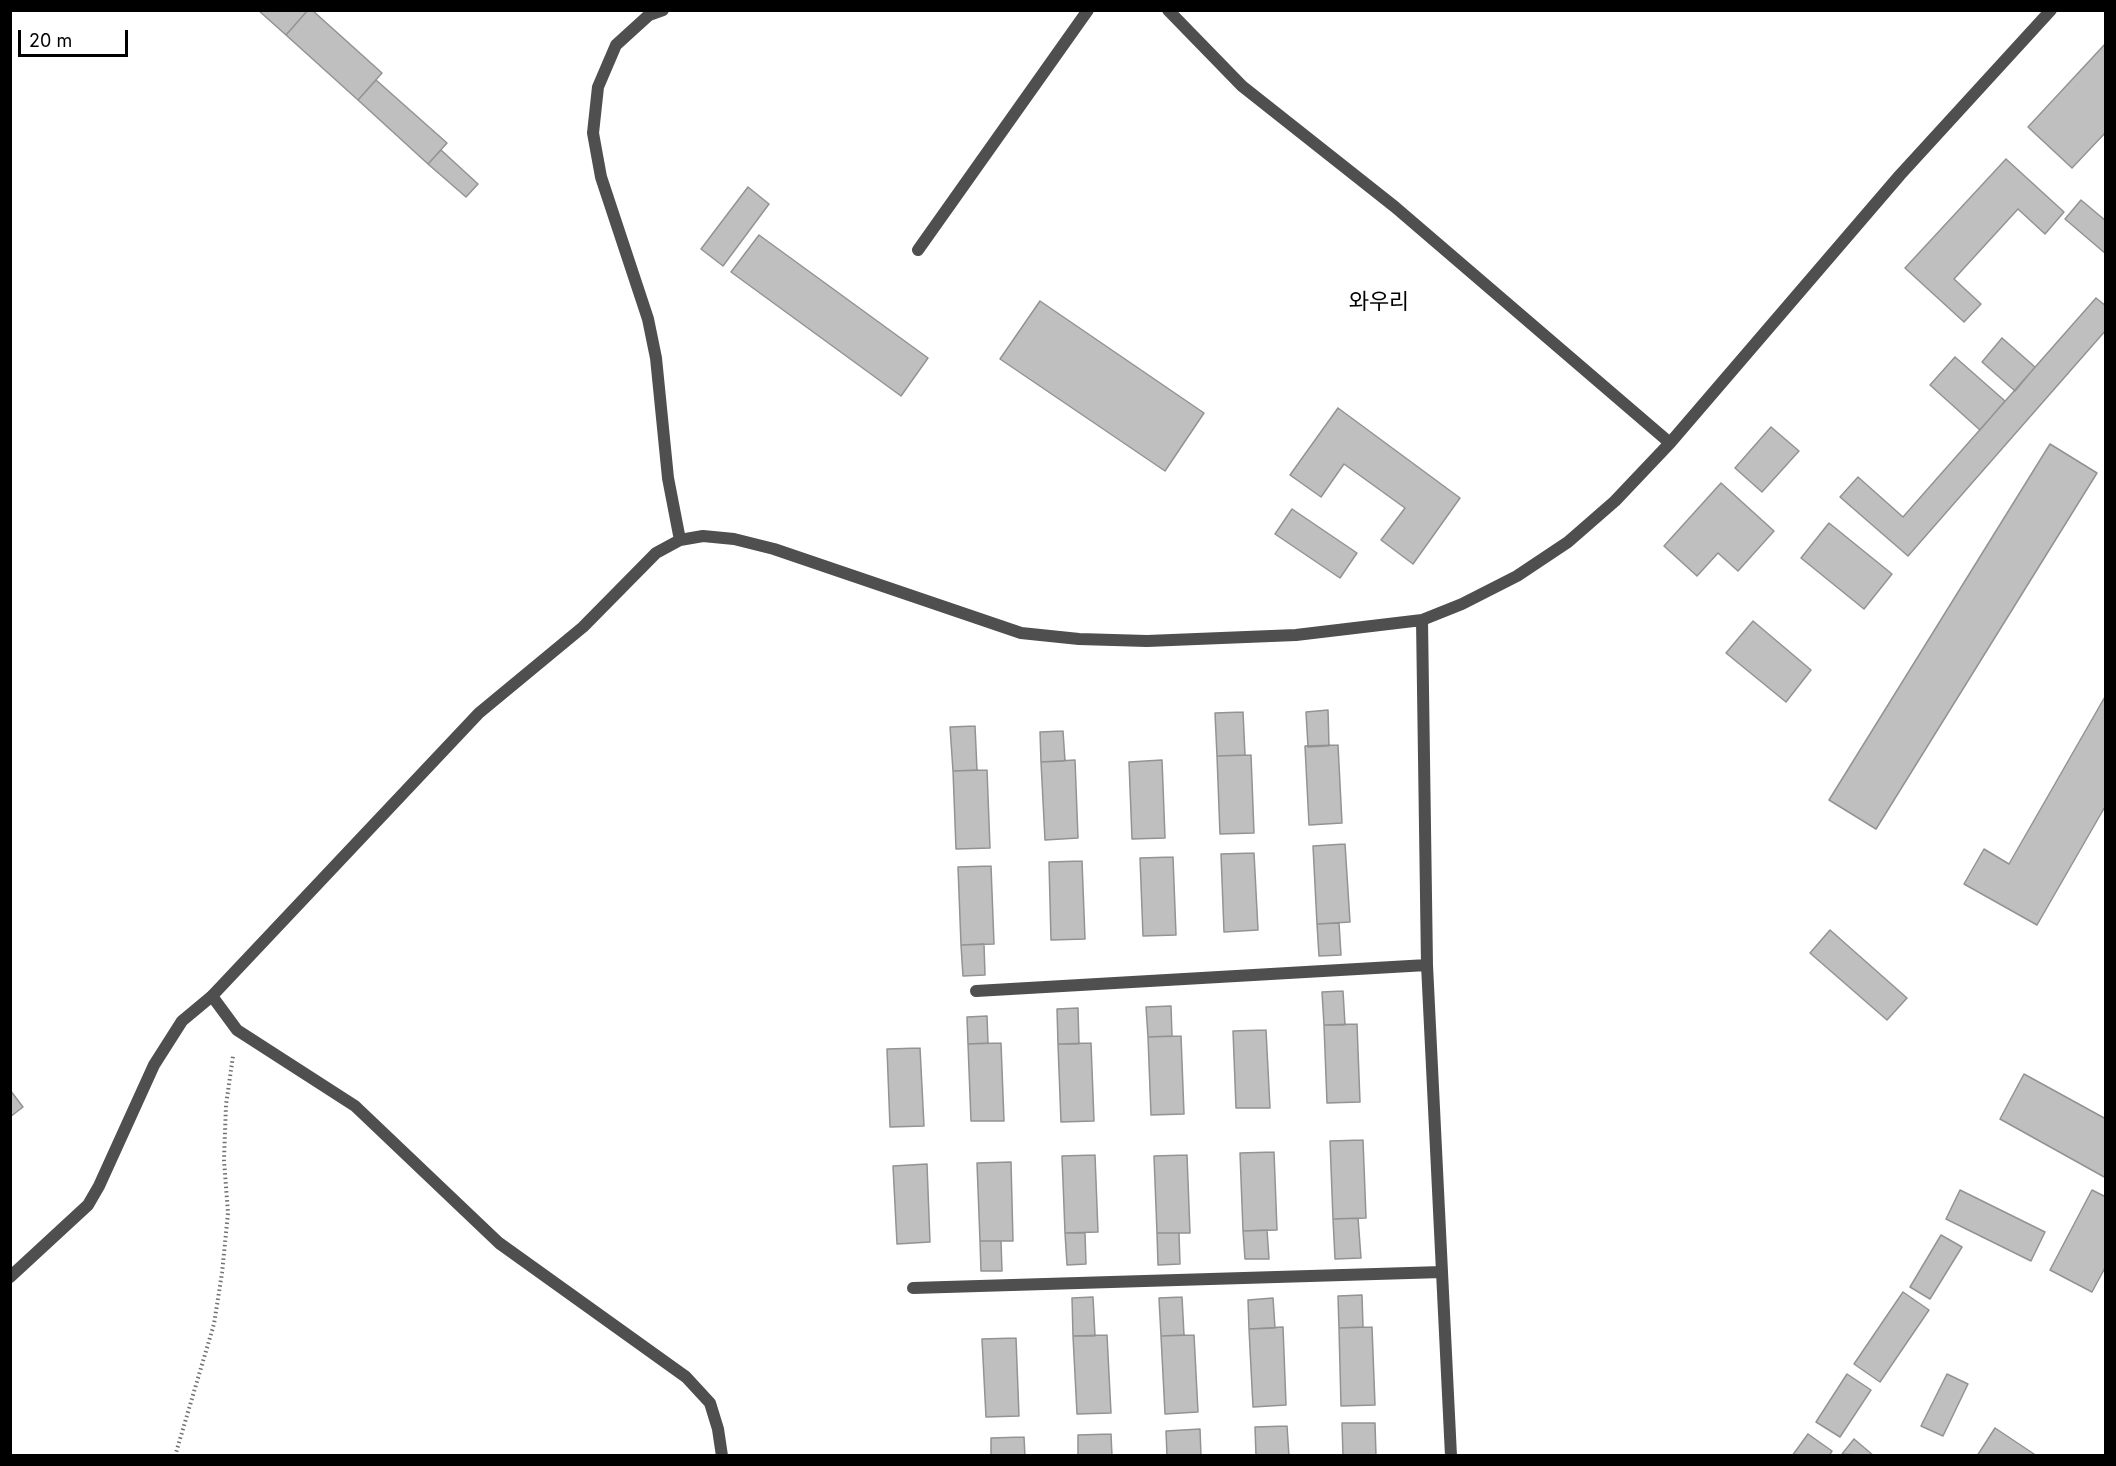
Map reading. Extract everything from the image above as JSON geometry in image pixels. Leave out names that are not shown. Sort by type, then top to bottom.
[{"type":"street","points":[[663,10],[649,15],[616,45],[598,87],[593,133],[601,177],[648,319],[656,358],[668,478],[680,540]]},
{"type":"street","points":[[918,250],[1088,10]]},
{"type":"street","points":[[1168,10],[1242,86],[1395,207],[1670,443]]},
{"type":"street","points":[[10,1277],[88,1205],[99,1186],[154,1065],[182,1021],[212,996],[478,713],[583,627],[656,553],[680,540],[703,536],[734,539],[774,549],[1021,633],[1079,639],[1207,639],[1296,635],[1422,620],[1462,604],[1517,576],[1568,542],[1615,501],[1670,443],[1900,175],[2051,10]]},
{"type":"street","points":[[1422,620],[1427,964],[1451,1455]]},
{"type":"street","points":[[976,991],[1427,964]]},
{"type":"street","points":[[212,996],[237,1030],[355,1106],[499,1243],[686,1377],[710,1403],[718,1429],[722,1455]]},
{"type":"street","points":[[913,1288],[1442,1272]]},
{"type":"path","points":[[175,1455],[214,1324],[222,1273],[228,1213],[224,1160],[226,1105],[237,1030]]},
{"type":"building","points":[[258,10],[308,10],[286,35]]},
{"type":"building","points":[[308,10],[312,10],[382,73],[358,100],[286,35]]},
{"type":"building","points":[[2106,43],[2106,132],[2072,168],[2028,127]]},
{"type":"building","points":[[376,80],[447,143],[428,164],[358,100]]},
{"type":"building","points":[[441,150],[478,184],[466,197],[428,164]]},
{"type":"building","points":[[2006,159],[2064,212],[2045,234],[2018,209],[1954,279],[1981,304],[1964,322],[1905,268]]},
{"type":"building","points":[[748,187],[769,204],[723,266],[701,249]]},
{"type":"building","points":[[2081,200],[2106,221],[2106,254],[2065,219]]},
{"type":"building","points":[[759,235],[928,358],[901,396],[731,272]]},
{"type":"building","points":[[2096,298],[2106,306],[2106,330],[1908,556],[1840,497],[1858,477],[1903,517]]},
{"type":"building","points":[[1040,301],[1204,413],[1165,471],[1000,359]]},
{"type":"building","points":[[2002,338],[2035,367],[2015,391],[1982,362]]},
{"type":"building","points":[[1955,357],[2005,401],[1980,430],[1930,385]]},
{"type":"building","points":[[1338,408],[1460,498],[1413,564],[1381,540],[1405,508],[1344,464],[1321,497],[1290,475]]},
{"type":"building","points":[[1771,427],[1799,451],[1762,492],[1735,468]]},
{"type":"building","points":[[2050,444],[2097,473],[1876,829],[1829,800]]},
{"type":"building","points":[[1721,483],[1774,531],[1738,571],[1718,553],[1697,576],[1664,546]]},
{"type":"building","points":[[1292,509],[1357,553],[1340,578],[1275,534]]},
{"type":"building","points":[[1829,523],[1892,574],[1864,609],[1801,558]]},
{"type":"building","points":[[1753,621],[1811,670],[1786,702],[1726,653]]},
{"type":"building","points":[[2106,695],[2106,805],[2037,925],[1964,884],[1984,849],[2009,864]]},
{"type":"building","points":[[1328,710],[1329,746],[1308,747],[1306,712]]},
{"type":"building","points":[[1243,712],[1245,755],[1217,756],[1215,713]]},
{"type":"building","points":[[975,726],[977,770],[953,771],[950,727]]},
{"type":"building","points":[[1063,731],[1065,761],[1041,762],[1040,732]]},
{"type":"building","points":[[1338,745],[1342,823],[1309,825],[1305,746]]},
{"type":"building","points":[[1251,755],[1254,833],[1220,834],[1217,756]]},
{"type":"building","points":[[1075,760],[1078,838],[1045,840],[1041,762]]},
{"type":"building","points":[[1162,760],[1165,838],[1132,839],[1129,762]]},
{"type":"building","points":[[987,770],[990,848],[956,849],[953,771]]},
{"type":"building","points":[[1345,844],[1350,922],[1317,924],[1313,846]]},
{"type":"building","points":[[1254,853],[1258,930],[1224,932],[1221,854]]},
{"type":"building","points":[[1173,857],[1176,935],[1143,936],[1140,858]]},
{"type":"building","points":[[1082,861],[1085,939],[1051,940],[1049,862]]},
{"type":"building","points":[[991,866],[994,944],[961,945],[958,867]]},
{"type":"building","points":[[1339,923],[1341,955],[1319,956],[1317,924]]},
{"type":"building","points":[[1830,930],[1907,998],[1887,1020],[1810,953]]},
{"type":"building","points":[[984,944],[985,975],[963,976],[961,945]]},
{"type":"building","points":[[1343,991],[1345,1025],[1324,1025],[1322,992]]},
{"type":"building","points":[[1171,1006],[1172,1036],[1148,1037],[1146,1007]]},
{"type":"building","points":[[1078,1008],[1079,1044],[1058,1044],[1057,1009]]},
{"type":"building","points":[[987,1016],[988,1043],[968,1044],[967,1017]]},
{"type":"building","points":[[1357,1024],[1360,1102],[1327,1103],[1324,1025]]},
{"type":"building","points":[[1266,1030],[1270,1108],[1236,1108],[1233,1031]]},
{"type":"building","points":[[1181,1036],[1184,1114],[1151,1115],[1148,1037]]},
{"type":"building","points":[[1001,1043],[1004,1121],[971,1121],[968,1044]]},
{"type":"building","points":[[1091,1043],[1094,1121],[1061,1122],[1058,1044]]},
{"type":"building","points":[[920,1048],[924,1126],[890,1127],[887,1049]]},
{"type":"building","points":[[2024,1074],[2106,1119],[2106,1178],[2000,1119]]},
{"type":"building","points":[[10,1090],[23,1107],[10,1117]]},
{"type":"building","points":[[1363,1140],[1366,1218],[1333,1219],[1330,1141]]},
{"type":"building","points":[[1274,1152],[1277,1230],[1243,1231],[1240,1153]]},
{"type":"building","points":[[1095,1155],[1098,1232],[1065,1233],[1062,1156]]},
{"type":"building","points":[[1187,1155],[1190,1233],[1157,1233],[1154,1156]]},
{"type":"building","points":[[1011,1162],[1013,1241],[980,1241],[977,1163]]},
{"type":"building","points":[[927,1164],[930,1242],[897,1244],[893,1166]]},
{"type":"building","points":[[1960,1190],[2045,1232],[2031,1261],[1946,1219]]},
{"type":"building","points":[[2092,1190],[2106,1197],[2106,1266],[2092,1292],[2050,1270]]},
{"type":"building","points":[[1358,1218],[1361,1258],[1335,1259],[1333,1219]]},
{"type":"building","points":[[1267,1230],[1269,1259],[1245,1259],[1243,1231]]},
{"type":"building","points":[[1065,1233],[1085,1233],[1086,1264],[1067,1265]]},
{"type":"building","points":[[1157,1233],[1179,1233],[1180,1264],[1158,1265]]},
{"type":"building","points":[[1941,1235],[1962,1247],[1930,1299],[1910,1287]]},
{"type":"building","points":[[980,1241],[1001,1241],[1002,1271],[981,1271]]},
{"type":"building","points":[[1903,1292],[1929,1310],[1880,1382],[1854,1364]]},
{"type":"building","points":[[1362,1295],[1363,1327],[1339,1328],[1338,1296]]},
{"type":"building","points":[[1093,1297],[1095,1336],[1073,1336],[1072,1298]]},
{"type":"building","points":[[1182,1297],[1184,1335],[1161,1336],[1159,1298]]},
{"type":"building","points":[[1273,1298],[1275,1328],[1249,1329],[1248,1300]]},
{"type":"building","points":[[1283,1327],[1286,1405],[1253,1407],[1249,1329]]},
{"type":"building","points":[[1372,1327],[1375,1405],[1341,1406],[1339,1328]]},
{"type":"building","points":[[1107,1335],[1111,1413],[1077,1414],[1073,1336]]},
{"type":"building","points":[[1194,1335],[1198,1412],[1165,1414],[1161,1336]]},
{"type":"building","points":[[1016,1338],[1019,1416],[986,1417],[982,1339]]},
{"type":"building","points":[[1847,1374],[1871,1390],[1840,1437],[1816,1422]]},
{"type":"building","points":[[1947,1374],[1968,1384],[1943,1436],[1921,1426]]},
{"type":"building","points":[[1342,1423],[1375,1423],[1376,1456],[1343,1456]]},
{"type":"building","points":[[1287,1426],[1289,1456],[1256,1456],[1255,1427]]},
{"type":"building","points":[[1995,1428],[2037,1456],[1977,1456]]},
{"type":"building","points":[[1200,1429],[1201,1456],[1167,1456],[1166,1431]]},
{"type":"building","points":[[1111,1434],[1112,1456],[1078,1456],[1078,1435]]},
{"type":"building","points":[[1808,1434],[1832,1451],[1829,1456],[1792,1456]]},
{"type":"building","points":[[1024,1437],[1025,1456],[991,1456],[991,1438]]},
{"type":"building","points":[[1854,1439],[1874,1456],[1842,1454]]},
{"type":"district","name":"와우리","points":[[1379,302]]}]
